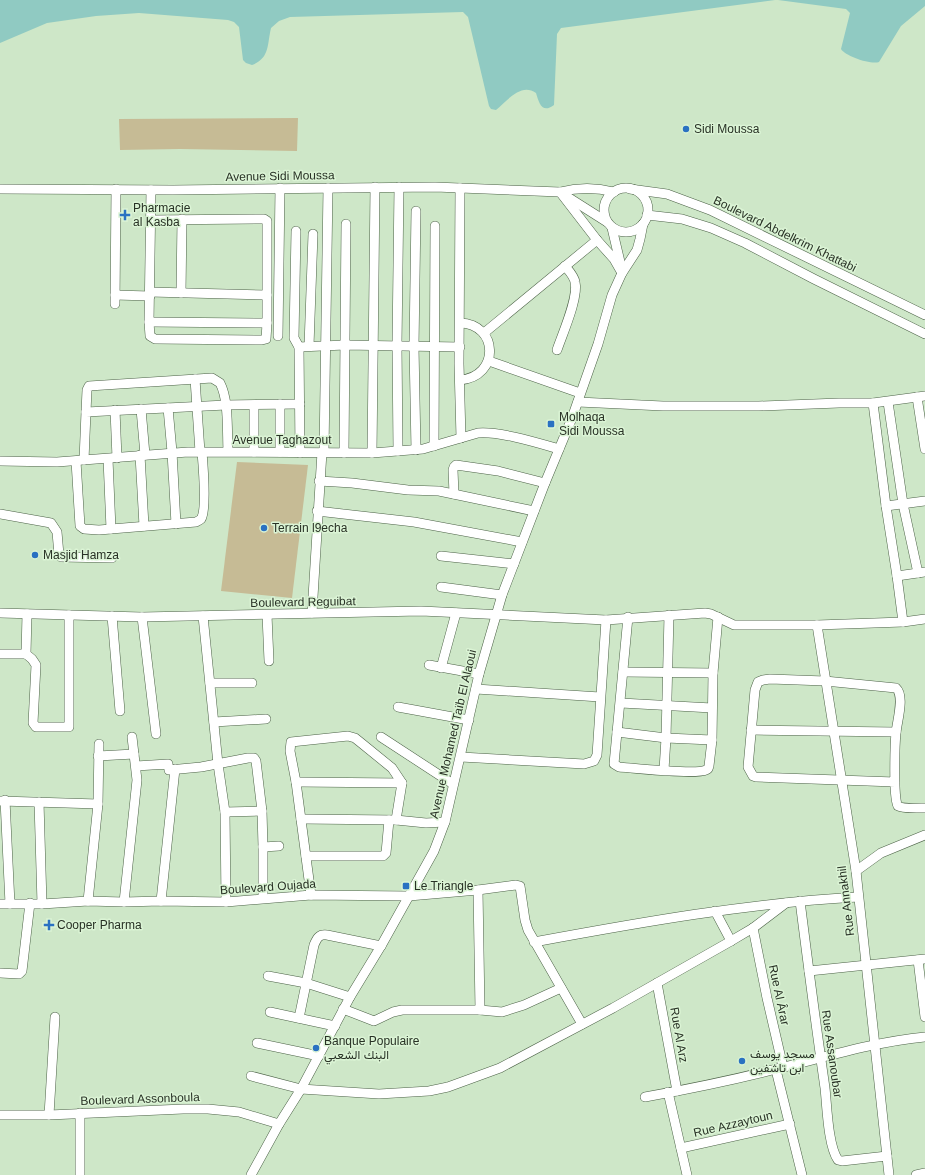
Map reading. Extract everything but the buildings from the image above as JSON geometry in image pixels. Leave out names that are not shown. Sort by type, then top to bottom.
[{"type":"street","points":[[372,453],[375,187]]},
{"type":"street","name":"Avenue Sidi Moussa","points":[[0,189],[151,190],[399,187],[560,192],[585,187],[614,192]]},
{"type":"street","points":[[398,451],[397,346],[399,187]]},
{"type":"street","points":[[278,336],[280,188]]},
{"type":"street","points":[[312,613],[319,481],[323,452],[328,188]]},
{"type":"street","points":[[460,188],[461,438]]},
{"type":"street","points":[[115,304],[116,189]]},
{"type":"street","points":[[560,192],[610,225],[625,232],[632,231],[643,224],[647,215],[644,199],[636,191],[630,189],[619,189],[614,192],[605,202],[604,216],[610,225],[622,273]]},
{"type":"street","name":"Boulevard Abdelkrim Khattabi","points":[[630,189],[657,192],[677,197],[710,210],[925,315]]},
{"type":"street","points":[[151,190],[149,322],[150,335],[152,338],[266,339],[267,220],[151,220]]},
{"type":"street","points":[[560,192],[597,240],[614,259],[622,273]]},
{"type":"street","points":[[416,211],[414,347],[416,450]]},
{"type":"street","points":[[647,215],[682,219],[704,225],[758,250],[925,334]]},
{"type":"street","points":[[181,293],[182,219]]},
{"type":"street","points":[[344,453],[346,224]]},
{"type":"street","name":"Avenue Mohamed Taïb El Alaoui","points":[[251,1175],[279,1124],[301,1089],[350,997],[381,946],[434,851],[445,822],[479,674],[502,595],[578,402],[598,344],[612,295],[622,273],[637,250],[643,224]]},
{"type":"street","points":[[434,226],[434,446]]},
{"type":"street","points":[[296,231],[294,338],[298,347],[300,452]]},
{"type":"street","points":[[309,346],[313,234]]},
{"type":"street","points":[[758,250],[764,236]]},
{"type":"street","points":[[484,333],[597,240]]},
{"type":"street","points":[[557,350],[573,302],[575,291],[575,279],[565,266]]},
{"type":"street","points":[[115,295],[181,293],[267,295]]},
{"type":"street","points":[[149,322],[267,323]]},
{"type":"street","points":[[460,323],[470,324],[480,329],[484,333],[490,351],[489,361],[483,371],[476,376],[460,380]]},
{"type":"street","points":[[298,347],[326,345],[373,345],[460,347]]},
{"type":"street","points":[[489,361],[580,393]]},
{"type":"street","points":[[195,379],[204,499],[202,518],[196,522],[111,529],[88,530],[80,526],[80,460],[87,390],[89,386],[210,378],[218,381],[221,384],[226,405],[228,451]]},
{"type":"street","points":[[578,402],[617,405],[678,406],[752,406],[839,403],[873,404],[921,396],[925,449]]},
{"type":"street","points":[[888,402],[903,504],[922,573],[897,576]]},
{"type":"street","points":[[280,404],[280,452]]},
{"type":"street","points":[[86,412],[226,405],[300,404]]},
{"type":"street","points":[[873,404],[903,622]]},
{"type":"street","points":[[254,405],[254,452]]},
{"type":"street","points":[[168,408],[176,524]]},
{"type":"street","points":[[141,409],[144,526]]},
{"type":"street","points":[[111,529],[115,410]]},
{"type":"street","name":"Avenue Taghazout","points":[[0,461],[80,460],[172,452],[228,451],[372,453],[416,450],[478,433],[491,433],[559,449]]},
{"type":"street","points":[[454,494],[453,470],[456,465],[498,471],[545,483]]},
{"type":"street","points":[[319,481],[352,483],[408,490],[427,490],[454,494],[534,511]]},
{"type":"street","points":[[886,506],[925,501]]},
{"type":"street","points":[[317,511],[414,522],[522,542]]},
{"type":"street","points":[[0,514],[51,523],[57,532],[59,555],[61,557],[112,558]]},
{"type":"street","points":[[441,556],[514,564]]},
{"type":"street","points":[[441,587],[502,595]]},
{"type":"street","name":"Boulevard Reguibat","points":[[0,613],[142,617],[421,611],[606,620],[628,617],[705,613],[718,617],[734,625],[816,625],[903,622],[925,619]]},
{"type":"street","points":[[441,668],[456,613]]},
{"type":"street","points":[[26,654],[27,614]]},
{"type":"street","points":[[0,654],[26,654],[32,659],[36,666],[34,725],[36,727],[69,727],[69,615]]},
{"type":"street","points":[[267,615],[269,661]]},
{"type":"street","points":[[664,770],[669,615]]},
{"type":"street","points":[[112,616],[120,711]]},
{"type":"street","points":[[203,616],[218,764],[225,812],[226,902]]},
{"type":"street","points":[[142,617],[156,734]]},
{"type":"street","points":[[628,617],[615,765],[619,767],[685,771],[706,770],[709,766],[712,740],[713,673],[718,617]]},
{"type":"street","points":[[461,757],[584,764],[594,761],[597,755],[606,620]]},
{"type":"street","name":"Rue Annakhil","points":[[816,625],[856,871],[889,1175]]},
{"type":"street","points":[[429,665],[479,674]]},
{"type":"street","points":[[623,672],[713,673]]},
{"type":"street","points":[[895,782],[753,776],[748,767],[755,690],[759,681],[770,679],[825,681],[896,688],[900,694],[900,706],[896,732],[896,803],[902,808],[925,808]]},
{"type":"street","points":[[210,683],[252,683]]},
{"type":"street","points":[[476,689],[600,697]]},
{"type":"street","points":[[621,703],[667,704],[712,708]]},
{"type":"street","points":[[398,707],[468,720]]},
{"type":"street","points":[[214,722],[266,719]]},
{"type":"street","points":[[751,730],[896,732]]},
{"type":"street","points":[[617,732],[666,738],[712,740]]},
{"type":"street","points":[[306,856],[383,856],[386,853],[402,783],[388,764],[355,738],[348,736],[291,742],[290,751],[296,782],[311,895]]},
{"type":"street","points":[[124,902],[137,780],[132,737]]},
{"type":"street","points":[[381,737],[453,784]]},
{"type":"street","points":[[88,901],[98,804],[99,744]]},
{"type":"street","points":[[98,756],[134,754]]},
{"type":"street","points":[[136,766],[168,764],[169,770],[202,767],[254,758],[262,811],[263,898]]},
{"type":"street","points":[[162,901],[175,769]]},
{"type":"street","points":[[296,782],[402,783]]},
{"type":"street","points":[[10,904],[3,800],[98,804]]},
{"type":"street","points":[[39,802],[42,904]]},
{"type":"street","points":[[225,812],[262,811]]},
{"type":"street","points":[[301,819],[393,820],[426,823],[445,822]]},
{"type":"street","points":[[856,871],[881,853],[925,835]]},
{"type":"street","points":[[263,847],[278,846]]},
{"type":"street","name":"Boulevard Oujada","points":[[0,904],[42,904],[88,901],[226,902],[311,895],[409,896],[517,885],[520,886],[526,924],[534,942]]},
{"type":"street","points":[[478,890],[480,1010]]},
{"type":"street","points":[[582,1024],[534,942],[637,923],[715,911],[800,901],[858,897]]},
{"type":"street","name":"Rue Assanoubar","points":[[800,901],[831,1136],[836,1158],[839,1161],[850,1161],[887,1156]]},
{"type":"street","points":[[0,973],[20,974],[22,971],[30,903]]},
{"type":"street","points":[[251,1076],[301,1089],[379,1094],[429,1091],[448,1087],[500,1068],[696,963],[753,928],[786,903]]},
{"type":"street","points":[[715,911],[731,941]]},
{"type":"street","name":"Rue Al Ârar","points":[[753,928],[790,1124],[802,1175]]},
{"type":"street","points":[[299,1018],[314,945],[317,938],[321,935],[327,935],[381,946]]},
{"type":"street","points":[[809,971],[922,960],[925,1017]]},
{"type":"street","points":[[268,976],[306,983],[350,997]]},
{"type":"street","name":"Rue Al Arz","points":[[657,983],[681,1148],[687,1175]]},
{"type":"street","points":[[344,1009],[374,1021],[393,1012],[402,1010],[480,1010],[502,1012],[524,1005],[561,988]]},
{"type":"street","points":[[270,1012],[335,1026]]},
{"type":"street","points":[[50,1115],[55,1017]]},
{"type":"street","points":[[645,1097],[780,1068],[874,1044],[900,1039],[925,1037]]},
{"type":"street","points":[[257,1043],[319,1056]]},
{"type":"street","name":"Boulevard Assonboula","points":[[0,1115],[50,1115],[208,1109],[239,1112],[279,1124]]},
{"type":"street","points":[[80,1114],[80,1175]]},
{"type":"street","name":"Rue Azzaytoun","points":[[681,1148],[790,1124]]},
{"type":"street","points":[[916,1175],[925,1173]]},
{"type":"shaded area","points":[[298,118],[297,151],[180,149],[120,150],[119,119]]},
{"type":"shaded area","name":"Terrain l9echa","points":[[237,462],[308,465],[292,598],[221,591]]},
{"type":"water","points":[[0,0],[775,0],[561,28],[557,34],[554,105],[544,108],[540,104],[536,93],[530,90],[525,90],[514,94],[496,110],[491,109],[489,106],[468,17],[463,12],[290,17],[279,21],[271,28],[265,55],[262,59],[252,65],[243,60],[239,27],[234,22],[228,20],[139,13],[96,16],[47,23],[0,43]]},
{"type":"water","points":[[778,0],[925,0],[925,6],[901,26],[879,62],[875,63],[853,57],[843,52],[841,49],[850,13],[846,9]]},
{"type":"place","name":"Sidi Moussa","points":[[686,129]]},
{"type":"place","name":"Pharmacie al Kasba","points":[[125,215]]},
{"type":"place","name":"Molhaqa Sidi Moussa","points":[[551,424]]},
{"type":"place","name":"Terrain l9echa","points":[[264,528]]},
{"type":"place","name":"Masjid Hamza","points":[[35,555]]},
{"type":"place","name":"Le Triangle","points":[[406,886]]},
{"type":"place","name":"Cooper Pharma","points":[[49,925]]},
{"type":"place","name":"Banque Populaire البنك الشعبي","points":[[316,1048]]},
{"type":"place","name":"مسجد يوسف ابن تاشفين","points":[[742,1061]]}]
